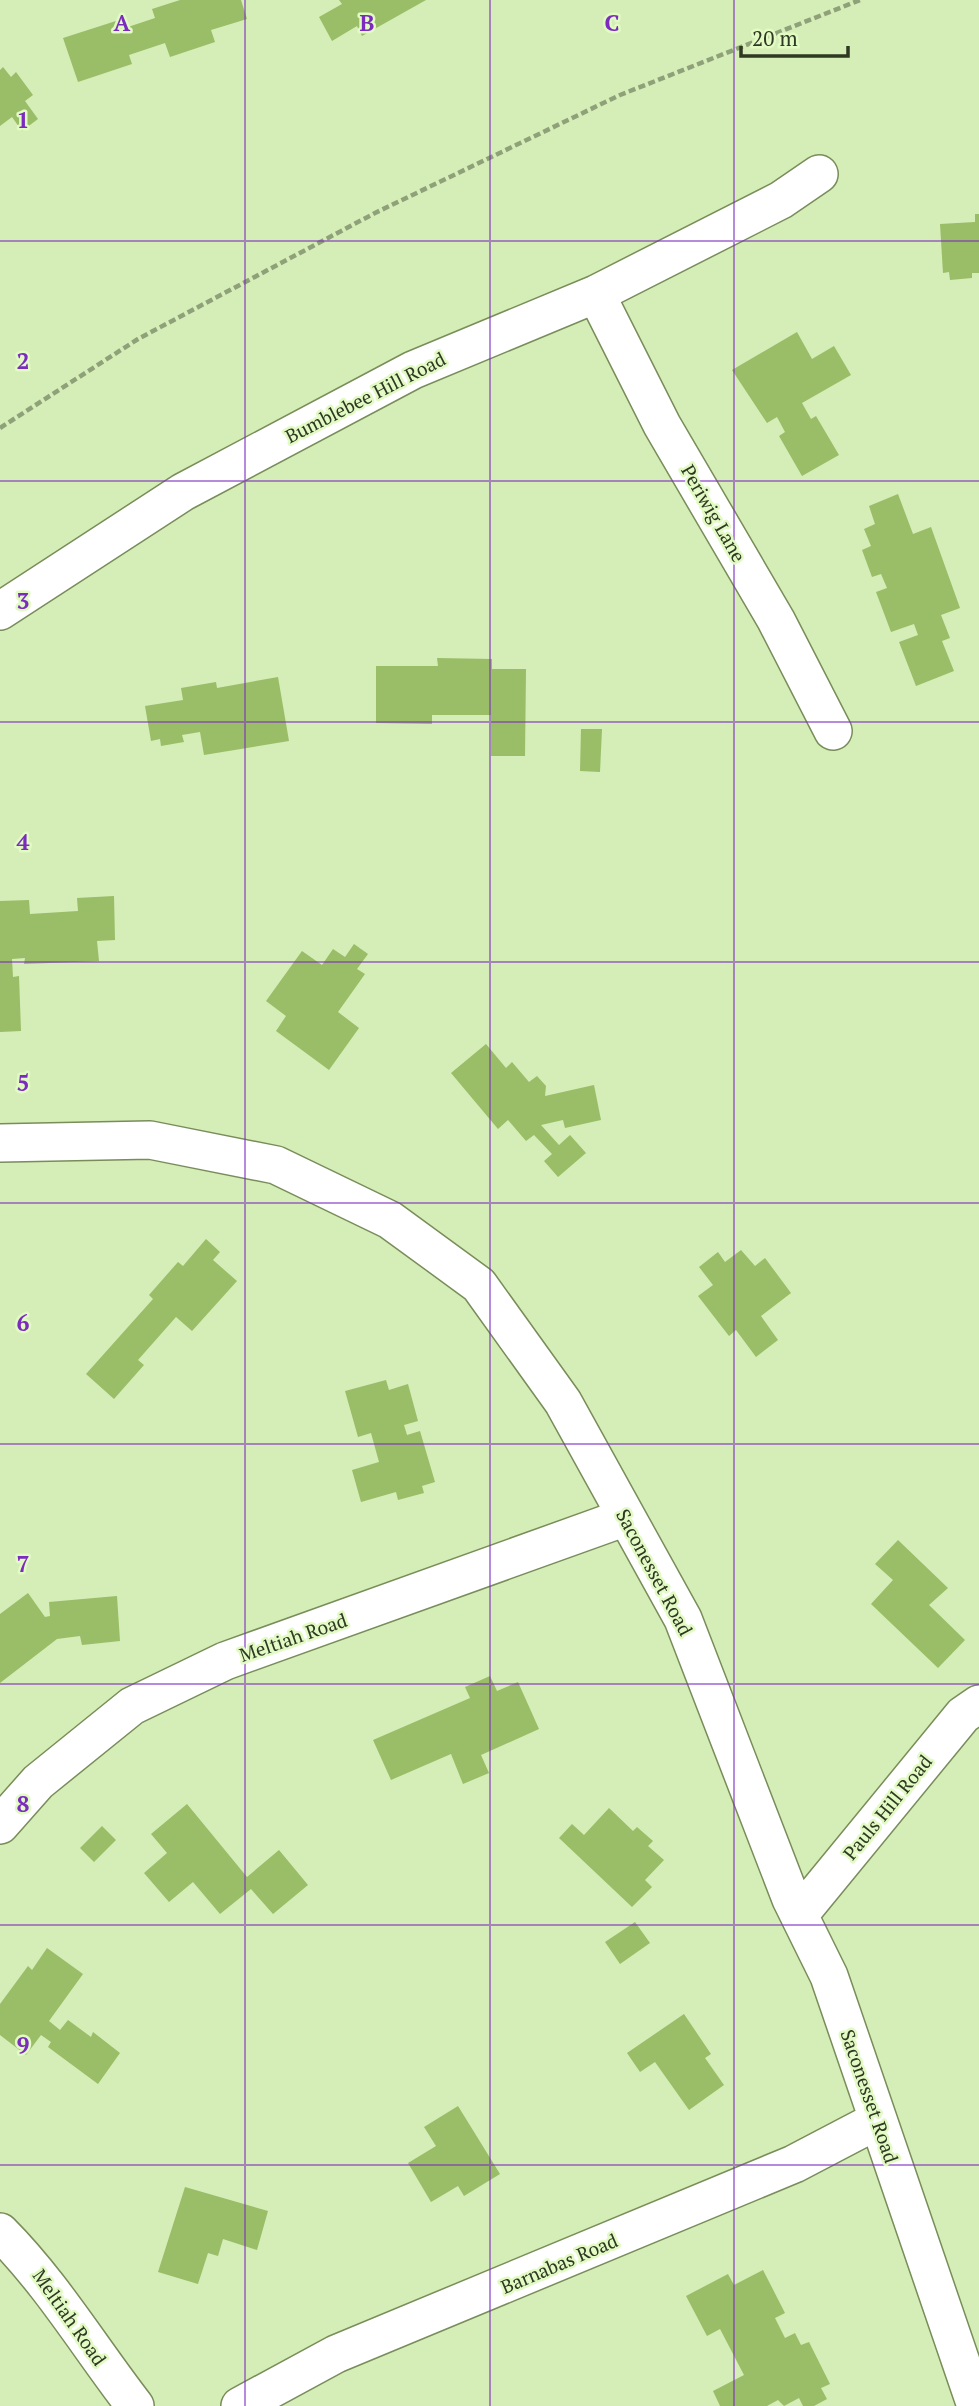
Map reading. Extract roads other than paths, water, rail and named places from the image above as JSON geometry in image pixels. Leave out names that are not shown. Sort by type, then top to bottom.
[{"type":"street","name":"Bumblebee Hill Road","points":[[0,611],[183,492],[413,369],[596,294],[781,200],[819,174]]},
{"type":"street","name":"Periwig Lane","points":[[596,294],[662,425],[776,620],[833,731]]},
{"type":"street","name":"Saconesset Road","points":[[0,1143],[150,1140],[276,1165],[390,1220],[479,1284],[563,1402],[683,1619],[799,1915],[829,1976],[976,2406]]},
{"type":"street","name":"Meltiah Road","points":[[0,1825],[37,1782],[132,1706],[225,1661],[626,1517]]},
{"type":"street","name":"Pauls Hill Road","points":[[799,1915],[963,1715],[979,1704]]},
{"type":"street","name":"Barnabas Road","points":[[240,2406],[336,2354],[794,2164],[878,2120]]},
{"type":"street","name":"Meltiah Road","points":[[0,2232],[32,2264],[96,2356],[135,2406]]}]
